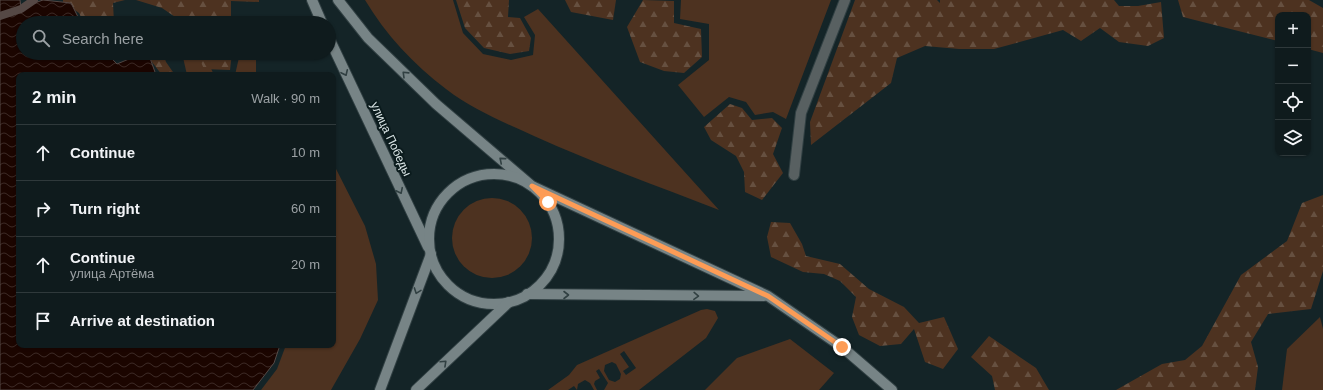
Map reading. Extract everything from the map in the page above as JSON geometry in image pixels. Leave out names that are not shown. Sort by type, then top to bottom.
[{"type":"main road","points":[[312,0],[319,16]]},
{"type":"main road","points":[[338,0],[368,38],[425,93],[532,186],[548,202],[557,222],[559,245],[554,264],[543,282],[527,294],[509,302],[488,304],[469,299],[452,288],[438,273],[430,252],[429,232],[435,210],[449,192],[468,179],[489,173],[512,176],[532,186],[768,296],[842,347],[892,390]]},
{"type":"main road","name":"улица Победы","points":[[336,53],[430,252]]},
{"type":"main road","points":[[380,390],[430,252]]},
{"type":"main road","points":[[527,294],[768,296]]},
{"type":"main road","points":[[416,390],[509,302]]},
{"type":"street","points":[[794,175],[801,113],[845,0]]},
{"type":"green space","points":[[63,0],[125,0],[113,3],[114,16],[80,16],[79,13],[63,2]]},
{"type":"green space","points":[[136,0],[259,0],[259,2],[231,1],[231,16],[174,16],[162,8]]},
{"type":"green space","points":[[365,0],[453,0],[463,33],[483,54],[511,60],[533,55],[535,35],[524,17],[538,9],[719,210],[557,146],[499,120],[466,103],[446,89],[411,59],[391,37]]},
{"type":"green space","points":[[456,0],[509,0],[508,17],[520,18],[531,38],[529,51],[510,54],[484,48],[465,28]]},
{"type":"green space","points":[[565,0],[616,0],[613,20],[571,12]]},
{"type":"green space","points":[[643,0],[674,1],[674,23],[701,29],[702,57],[684,73],[664,71],[640,62],[627,27]]},
{"type":"green space","points":[[681,0],[831,0],[786,119],[773,112],[755,115],[746,102],[729,97],[704,117],[678,85],[709,60],[709,24],[680,19]]},
{"type":"green space","points":[[855,0],[937,0],[940,3],[940,0],[1114,0],[1119,6],[1138,6],[1161,2],[1164,38],[1148,46],[1119,42],[1100,28],[1081,41],[1063,30],[994,49],[959,49],[925,46],[897,58],[891,83],[811,145],[810,122]]},
{"type":"green space","points":[[1178,0],[1309,0],[1323,8],[1323,53],[1311,50],[1311,12],[1275,12],[1275,40],[1183,17]]},
{"type":"green space","points":[[150,60],[165,60],[173,72],[160,72]]},
{"type":"green space","points":[[184,60],[207,60],[213,72],[186,72]]},
{"type":"green space","points":[[200,60],[231,60],[230,70],[204,69]]},
{"type":"green space","points":[[238,60],[256,60],[256,72],[236,72]]},
{"type":"green space","points":[[730,104],[742,108],[752,120],[772,118],[782,128],[773,154],[783,173],[762,200],[745,192],[744,172],[736,156],[711,140],[704,127]]},
{"type":"green space","points":[[336,169],[365,226],[376,264],[378,300],[360,339],[331,390],[261,390],[277,369],[285,348],[336,348]]},
{"type":"green space","points":[[1323,195],[1323,271],[1311,309],[1268,314],[1251,342],[1258,367],[1255,390],[1116,390],[1162,364],[1185,360],[1202,346],[1241,275],[1287,241],[1302,203]]},
{"type":"green space","points":[[492,198],[507,201],[520,210],[529,223],[532,238],[529,253],[520,266],[507,275],[492,278],[477,275],[464,266],[455,253],[452,238],[455,223],[464,210],[477,201]]},
{"type":"green space","points":[[771,222],[790,223],[802,244],[806,256],[840,264],[869,289],[904,307],[919,323],[944,317],[958,349],[943,369],[925,362],[914,329],[901,344],[880,346],[859,335],[852,317],[856,297],[840,281],[824,274],[803,272],[771,257],[767,237]]},
{"type":"green space","points":[[707,309],[715,311],[718,318],[706,338],[639,390],[604,390],[608,383],[599,369],[596,371],[600,378],[595,381],[594,384],[597,390],[594,390],[590,383],[585,380],[578,384],[577,390],[574,386],[568,390],[548,390],[569,375],[577,365],[701,310]],"holes":[[[624,351],[636,368],[626,375],[623,371],[629,367],[620,354]],[[612,362],[616,364],[621,374],[620,379],[615,382],[609,380],[604,371],[605,365]]]},
{"type":"green space","points":[[1320,317],[1323,329],[1323,390],[1282,390],[1287,349]]},
{"type":"green space","points":[[989,336],[1036,368],[1049,390],[995,390],[992,376],[971,357]]},
{"type":"green space","points":[[790,339],[834,373],[819,390],[705,390],[737,358]]},
{"type":"water","points":[[0,0],[20,0],[21,8],[43,0],[71,3],[78,16],[16,16],[16,60],[113,60],[117,64],[127,60],[151,60],[155,72],[16,72],[16,348],[279,348],[274,363],[253,390],[0,390]]},
{"type":"waterway","points":[[0,16],[21,9],[34,0]]},
{"type":"route","points":[[548,202],[532,186],[768,296],[842,347]]}]
